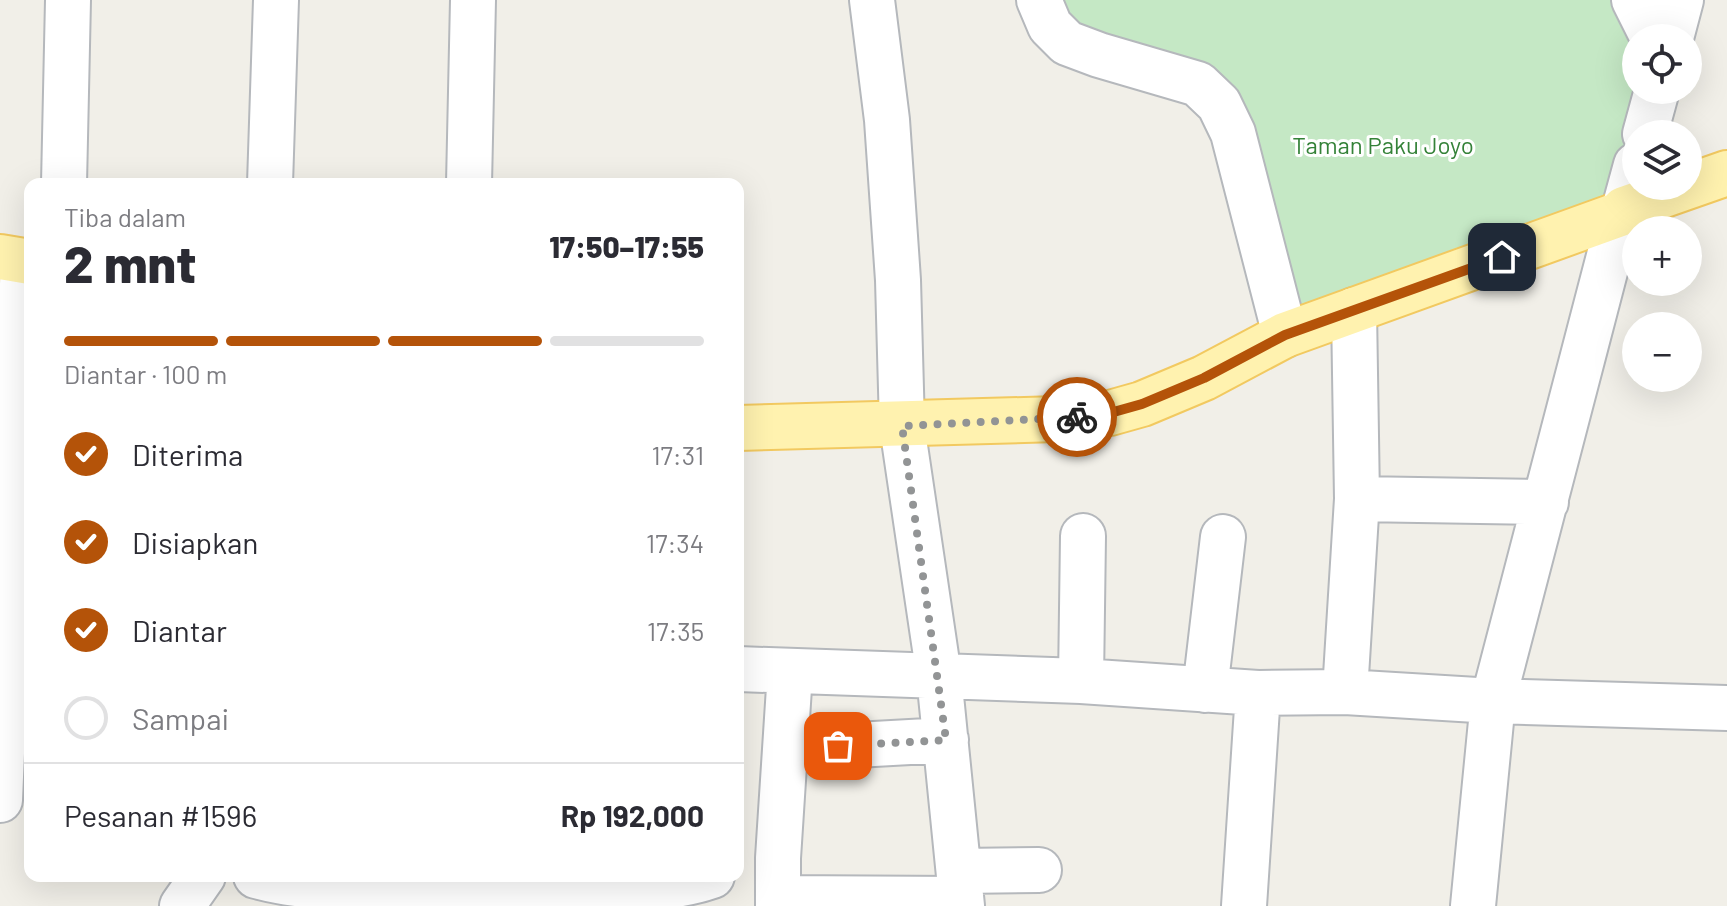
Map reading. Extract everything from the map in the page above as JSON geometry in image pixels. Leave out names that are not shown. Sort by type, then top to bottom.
[{"type":"main road","points":[[744,428],[902,426],[1058,419],[1110,413],[1142,404],[1204,378],[1285,335],[1727,173]]},
{"type":"street","points":[[64,178],[68,0]]},
{"type":"street","points":[[270,178],[276,0]]},
{"type":"street","points":[[469,178],[473,0]]},
{"type":"street","points":[[872,0],[887,120],[898,280],[902,426],[939,676],[961,892]]},
{"type":"street","points":[[1039,0],[1050,26],[1067,43],[1198,84],[1219,104],[1233,133],[1285,335]]},
{"type":"street","points":[[1634,0],[1646,24]]},
{"type":"street","points":[[1675,24],[1681,0]]},
{"type":"street","points":[[1473,906],[1493,701],[1625,200]]},
{"type":"street","points":[[0,800],[18,260]]},
{"type":"street","points":[[1345,692],[1357,499],[1354,310]]},
{"type":"street","points":[[1357,499],[1546,502]]},
{"type":"street","points":[[1081,681],[1083,536]]},
{"type":"street","points":[[1205,690],[1223,537]]},
{"type":"street","points":[[744,669],[1081,681],[1258,693],[1345,692],[1493,701],[1727,708]]},
{"type":"street","points":[[790,672],[768,881],[961,892],[1039,870]]},
{"type":"street","points":[[1244,906],[1258,693]]},
{"type":"street","points":[[838,746],[946,740]]},
{"type":"street","points":[[182,906],[199,882]]},
{"type":"street","points":[[290,882],[342,888],[488,893],[696,882]]},
{"type":"green space","name":"Taman Paku Joyo","points":[[1039,0],[1634,0],[1635,24],[1622,24],[1622,104],[1635,104],[1633,120],[1622,120],[1624,209],[1292,334],[1219,103],[1099,55]]},
{"type":"way so far","points":[[838,746],[946,740],[902,426],[1077,417]]},
{"type":"route","points":[[1077,417],[1110,413],[1142,404],[1204,378],[1285,335],[1502,257]]}]
